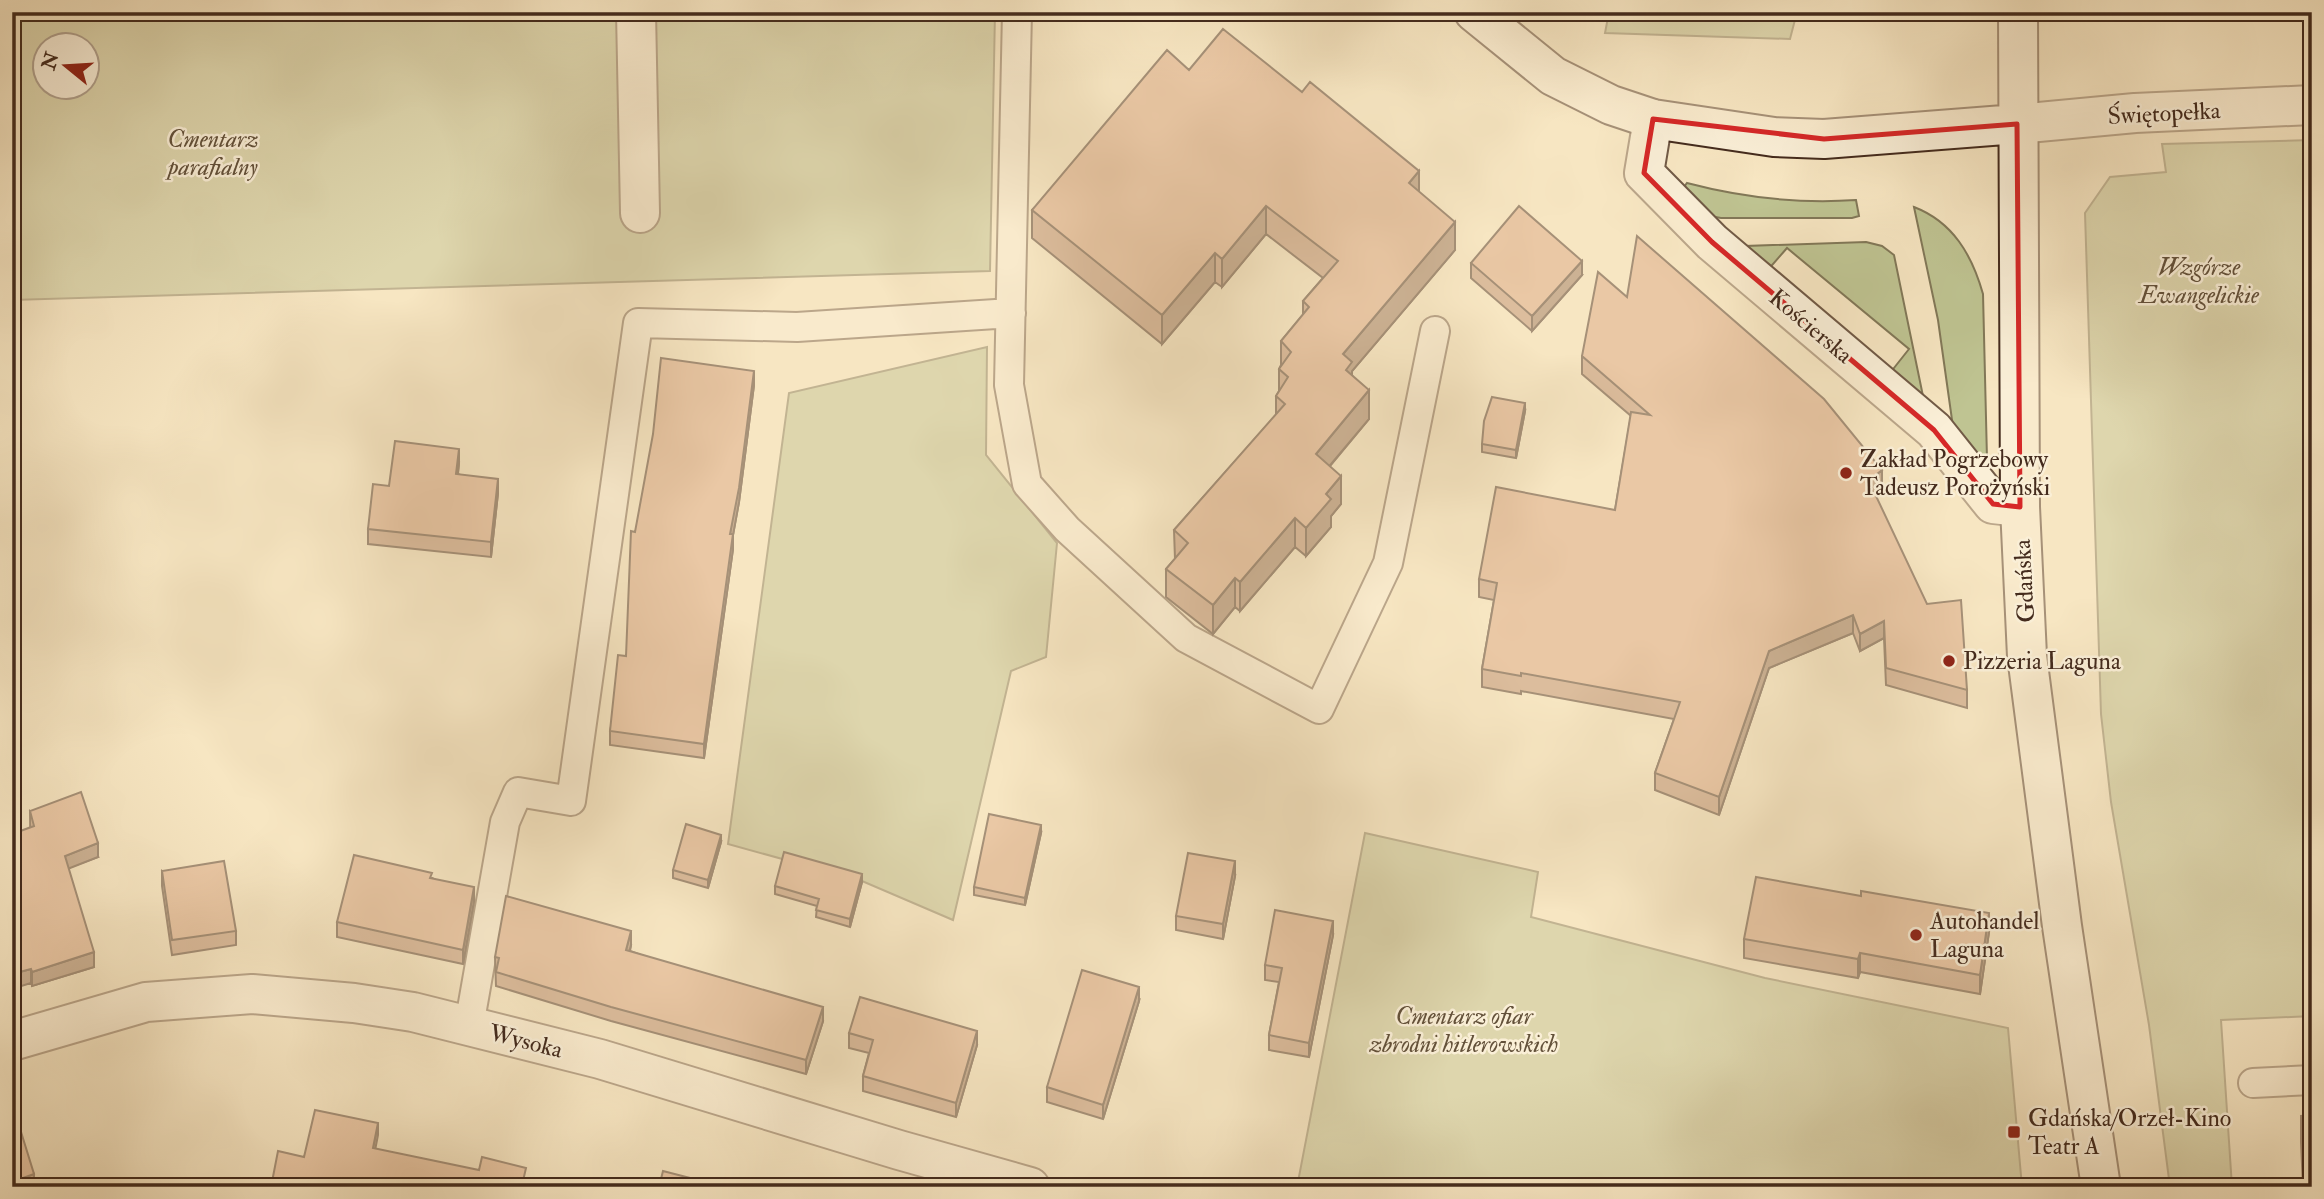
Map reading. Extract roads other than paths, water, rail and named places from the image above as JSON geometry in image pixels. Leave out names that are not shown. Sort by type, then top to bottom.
[{"type":"street","points":[[636,12],[640,213]]},
{"type":"street","points":[[1474,12],[1553,76],[1611,105],[1653,119],[1774,137],[1824,139],[2017,124]]},
{"type":"street","name":"Gdańska","points":[[2018,12],[2020,507],[2027,656],[2062,926],[2101,1187]]},
{"type":"street","name":"Świętopełka","points":[[2017,124],[2135,113],[2312,105]]},
{"type":"street","name":"Kościerska","points":[[1653,119],[1644,173],[1712,242],[1934,430],[1993,504],[2020,507]]},
{"type":"street","name":"Wysoka","points":[[12,1041],[146,1002],[252,994],[354,1003],[413,1012],[600,1059],[1030,1187]]},
{"type":"lane","points":[[1017,12],[1009,385],[1027,484],[1067,529],[1186,638],[1319,709],[1388,562],[1435,331]]},
{"type":"lane","points":[[469,1026],[505,822],[518,792],[571,801],[638,323],[797,327],[1011,313]]},
{"type":"lane","points":[[2253,1083],[2312,1080]]},
{"type":"place","name":"Zakład Pogrzebowy Tadeusz Porożyński","points":[[1846,473]]},
{"type":"place","name":"Pizzeria Laguna","points":[[1949,661]]},
{"type":"place","name":"Autohandel Laguna","points":[[1916,935]]},
{"type":"place","name":"Gdańska/Orzeł-Kino Teatr A","points":[[2014,1132]]},
{"type":"park label","name":"Cmentarz parafialny","points":[[213,153]]},
{"type":"park label","name":"Wzgórze Ewangelickie","points":[[2199,281]]},
{"type":"park label","name":"Cmentarz ofiar zbrodni hitlerowskich","points":[[1464,1030]]}]
